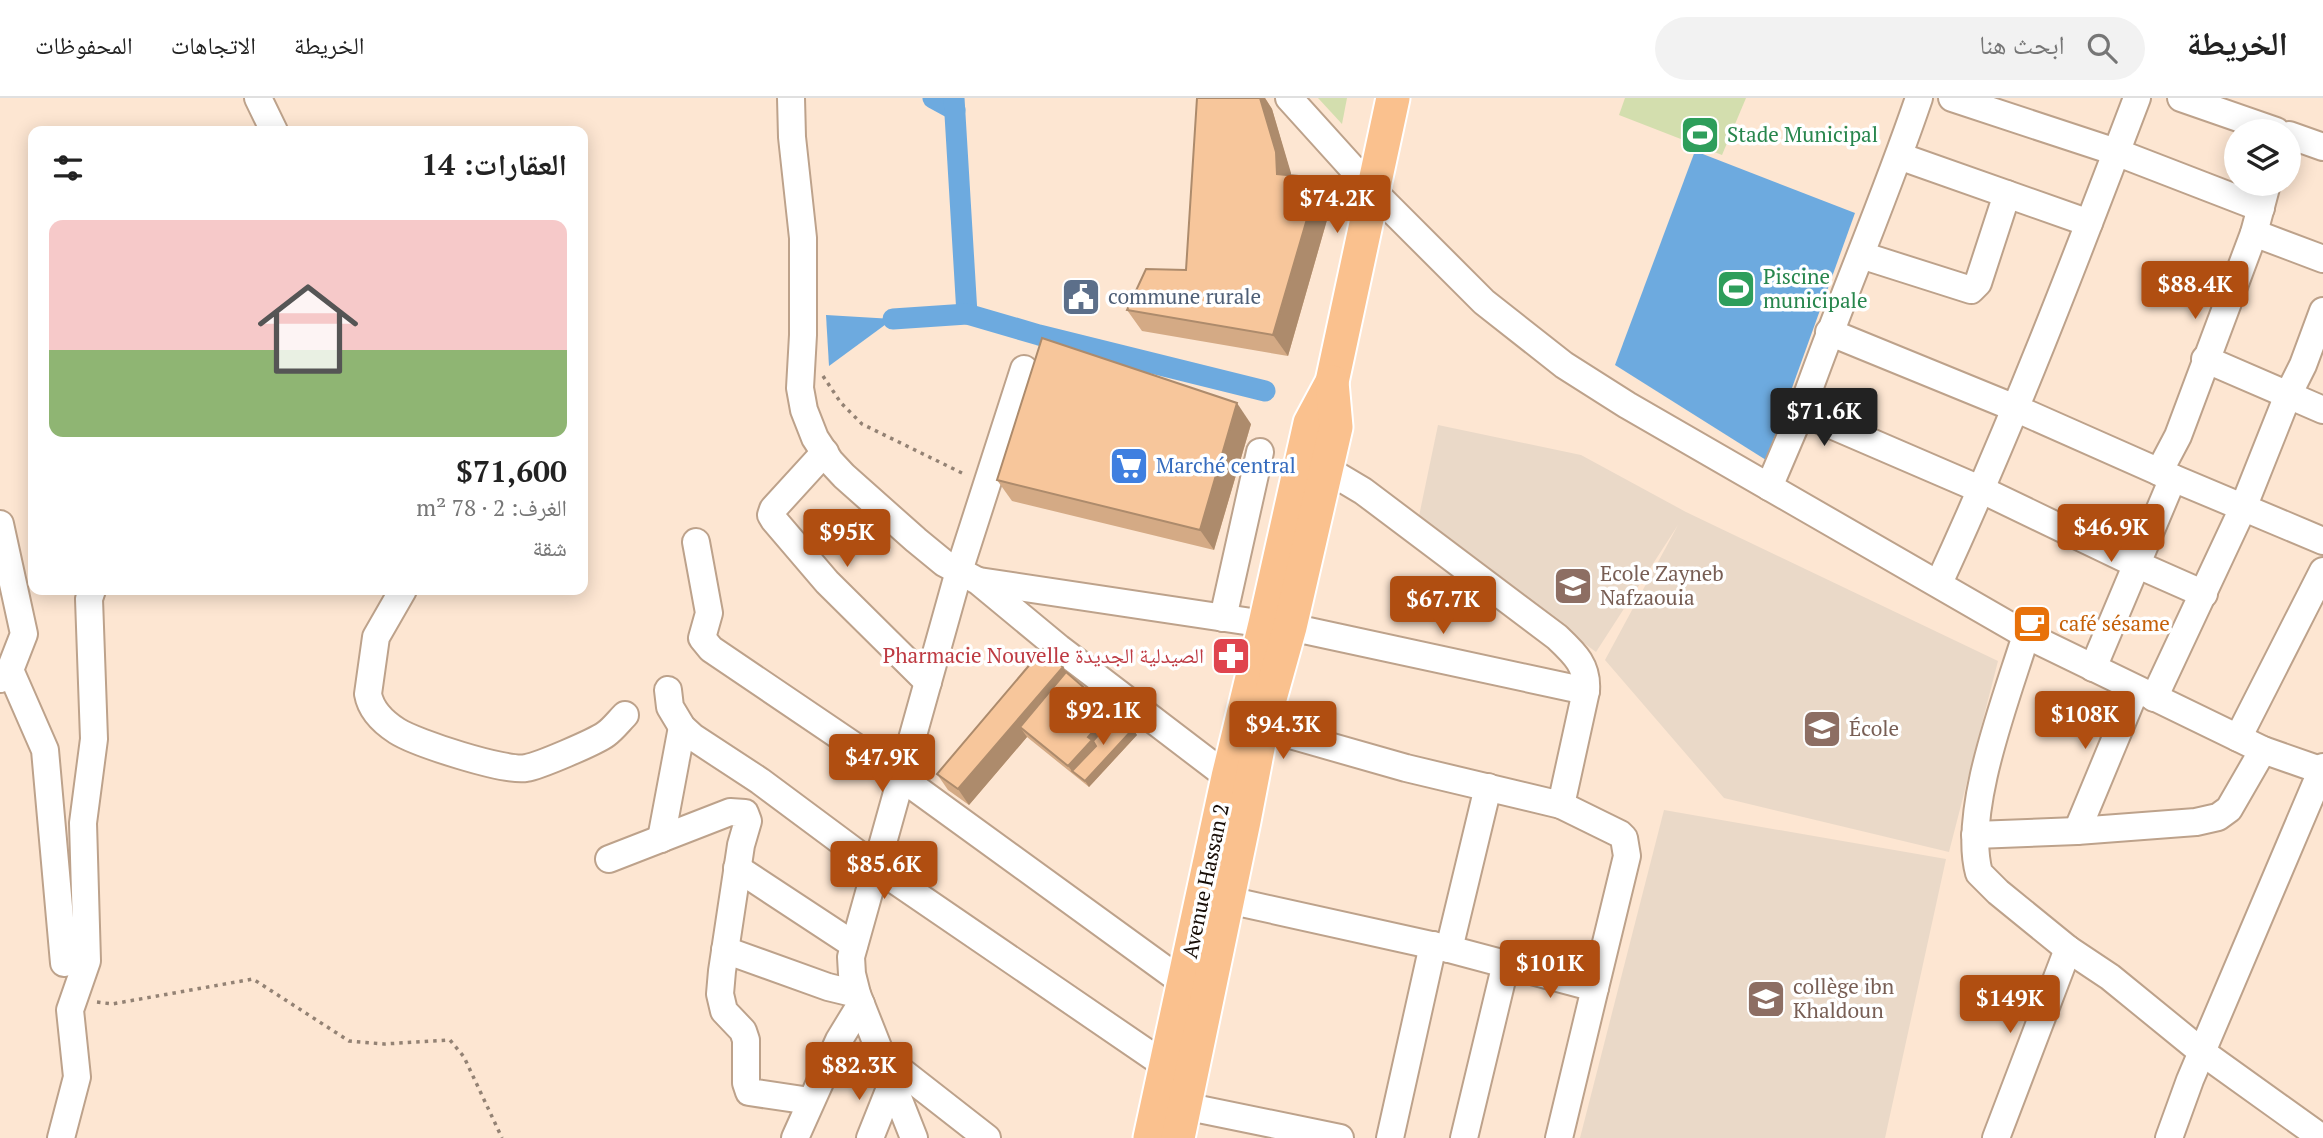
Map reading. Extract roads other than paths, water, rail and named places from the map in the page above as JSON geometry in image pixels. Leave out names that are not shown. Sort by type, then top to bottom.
[{"type":"main road","name":"Avenue Hassan 2","points":[[1178,1138],[1262,727],[1278,626],[1278,563],[1310,423],[1332,382],[1393,98]]},
{"type":"main road","name":"Avenue Hassan 2","points":[[1150,1138],[1228,777],[1326,469],[1336,427],[1332,382]]},
{"type":"street","points":[[258,98],[272,126]]},
{"type":"street","points":[[791,98],[792,137],[803,238],[800,388],[808,424],[825,453],[836,468],[944,562],[968,576],[1228,777]]},
{"type":"street","points":[[1289,98],[1374,192],[1484,302],[1564,365],[1627,405],[2026,635],[2263,750],[2323,769],[2202,1052],[2169,1138]]},
{"type":"street","points":[[1769,487],[1801,412],[1829,331],[1861,255],[1919,98]]},
{"type":"street","points":[[1952,98],[2116,152],[2261,208],[2323,259]]},
{"type":"street","points":[[1939,583],[1982,490],[2137,98]]},
{"type":"street","points":[[2181,98],[2241,119]]},
{"type":"street","points":[[2301,139],[2323,147]]},
{"type":"street","points":[[1899,156],[2089,223]]},
{"type":"street","points":[[1861,255],[1971,290],[1978,283],[2007,194]]},
{"type":"street","points":[[2093,668],[2136,564],[2205,359],[2261,208]]},
{"type":"street","points":[[2077,831],[2145,693],[2204,594],[2322,319]]},
{"type":"street","points":[[1829,331],[2323,541]]},
{"type":"street","points":[[2205,359],[2323,410]]},
{"type":"street","points":[[914,1138],[859,999],[852,975],[851,957],[928,682],[968,576],[988,484],[1024,369]]},
{"type":"street","points":[[1801,412],[1982,490],[2204,594]]},
{"type":"street","points":[[1223,618],[1260,452]]},
{"type":"street","points":[[825,453],[773,509],[771,515],[827,582],[928,682]]},
{"type":"street","points":[[1326,469],[1363,491],[1557,637],[1579,659],[1587,678],[1586,691],[1561,805]]},
{"type":"street","points":[[0,524],[24,634],[5,674],[45,750],[64,963]]},
{"type":"street","points":[[696,542],[709,613],[708,623],[702,634],[706,645],[903,779],[1184,984]]},
{"type":"street","points":[[1236,561],[1278,563]]},
{"type":"street","points":[[2238,738],[2323,570]]},
{"type":"street","points":[[968,576],[1278,626],[1586,691]]},
{"type":"street","points":[[61,1138],[77,1077],[70,1010],[87,961],[83,822],[94,739],[90,595]]},
{"type":"street","points":[[400,595],[376,636],[368,694],[369,702],[377,715],[408,737],[505,767],[524,769],[605,735],[625,715]]},
{"type":"street","points":[[2026,635],[1991,746],[1977,809],[1976,864],[1983,879],[2068,949],[2110,977],[2202,1052],[2322,1138]]},
{"type":"street","points":[[1042,668],[1059,648]]},
{"type":"street","points":[[668,691],[670,706],[682,727],[877,867],[1165,1065]]},
{"type":"street","points":[[661,839],[682,727]]},
{"type":"street","points":[[1262,727],[1406,768],[1561,805],[1620,834],[1627,856],[1559,1138]]},
{"type":"street","points":[[1975,835],[2077,831],[2196,822],[2218,817],[2228,809],[2263,750]]},
{"type":"street","points":[[929,798],[946,778]]},
{"type":"street","points":[[1390,1138],[1441,947],[1488,787]]},
{"type":"street","points":[[609,859],[730,812],[746,813],[748,821],[737,868],[722,971],[722,1005],[727,1016],[743,1031],[746,1040],[748,1090],[766,1096],[810,1101]]},
{"type":"street","points":[[737,868],[854,945]]},
{"type":"street","points":[[1228,900],[1441,947],[1595,988]]},
{"type":"street","points":[[1996,1138],[2068,949]]},
{"type":"street","points":[[725,950],[859,999]]},
{"type":"street","points":[[1464,1138],[1506,963]]},
{"type":"street","points":[[795,1138],[859,999]]},
{"type":"street","points":[[882,1056],[987,1138]]},
{"type":"street","points":[[870,1138],[892,1083]]},
{"type":"street","points":[[1184,1106],[1340,1138]]},
{"type":"water","name":"Piscine municipale","points":[[1695,151],[1855,213],[1766,460],[1615,365]]},
{"type":"water","points":[[826,315],[893,319],[829,366]]},
{"type":"waterway","points":[[933,98],[955,110]]},
{"type":"waterway","points":[[954,98],[967,314]]},
{"type":"waterway","points":[[893,319],[967,314],[1039,335],[1265,391]]},
{"type":"place","name":"Stade Municipal","points":[[1700,135]]},
{"type":"place","name":"Piscine municipale","points":[[1736,289]]},
{"type":"place","name":"commune rurale","points":[[1081,297]]},
{"type":"place","name":"Marché central","points":[[1129,466]]},
{"type":"place","name":"Ecole Zayneb Nafzaouia","points":[[1573,586]]},
{"type":"place","name":"café sésame","points":[[2032,624]]},
{"type":"place","name":"Pharmacie Nouvelle الصيدلية الجديدة","points":[[1231,656]]},
{"type":"place","name":"École","points":[[1822,729]]},
{"type":"place","name":"collège ibn Khaldoun","points":[[1766,999]]}]
